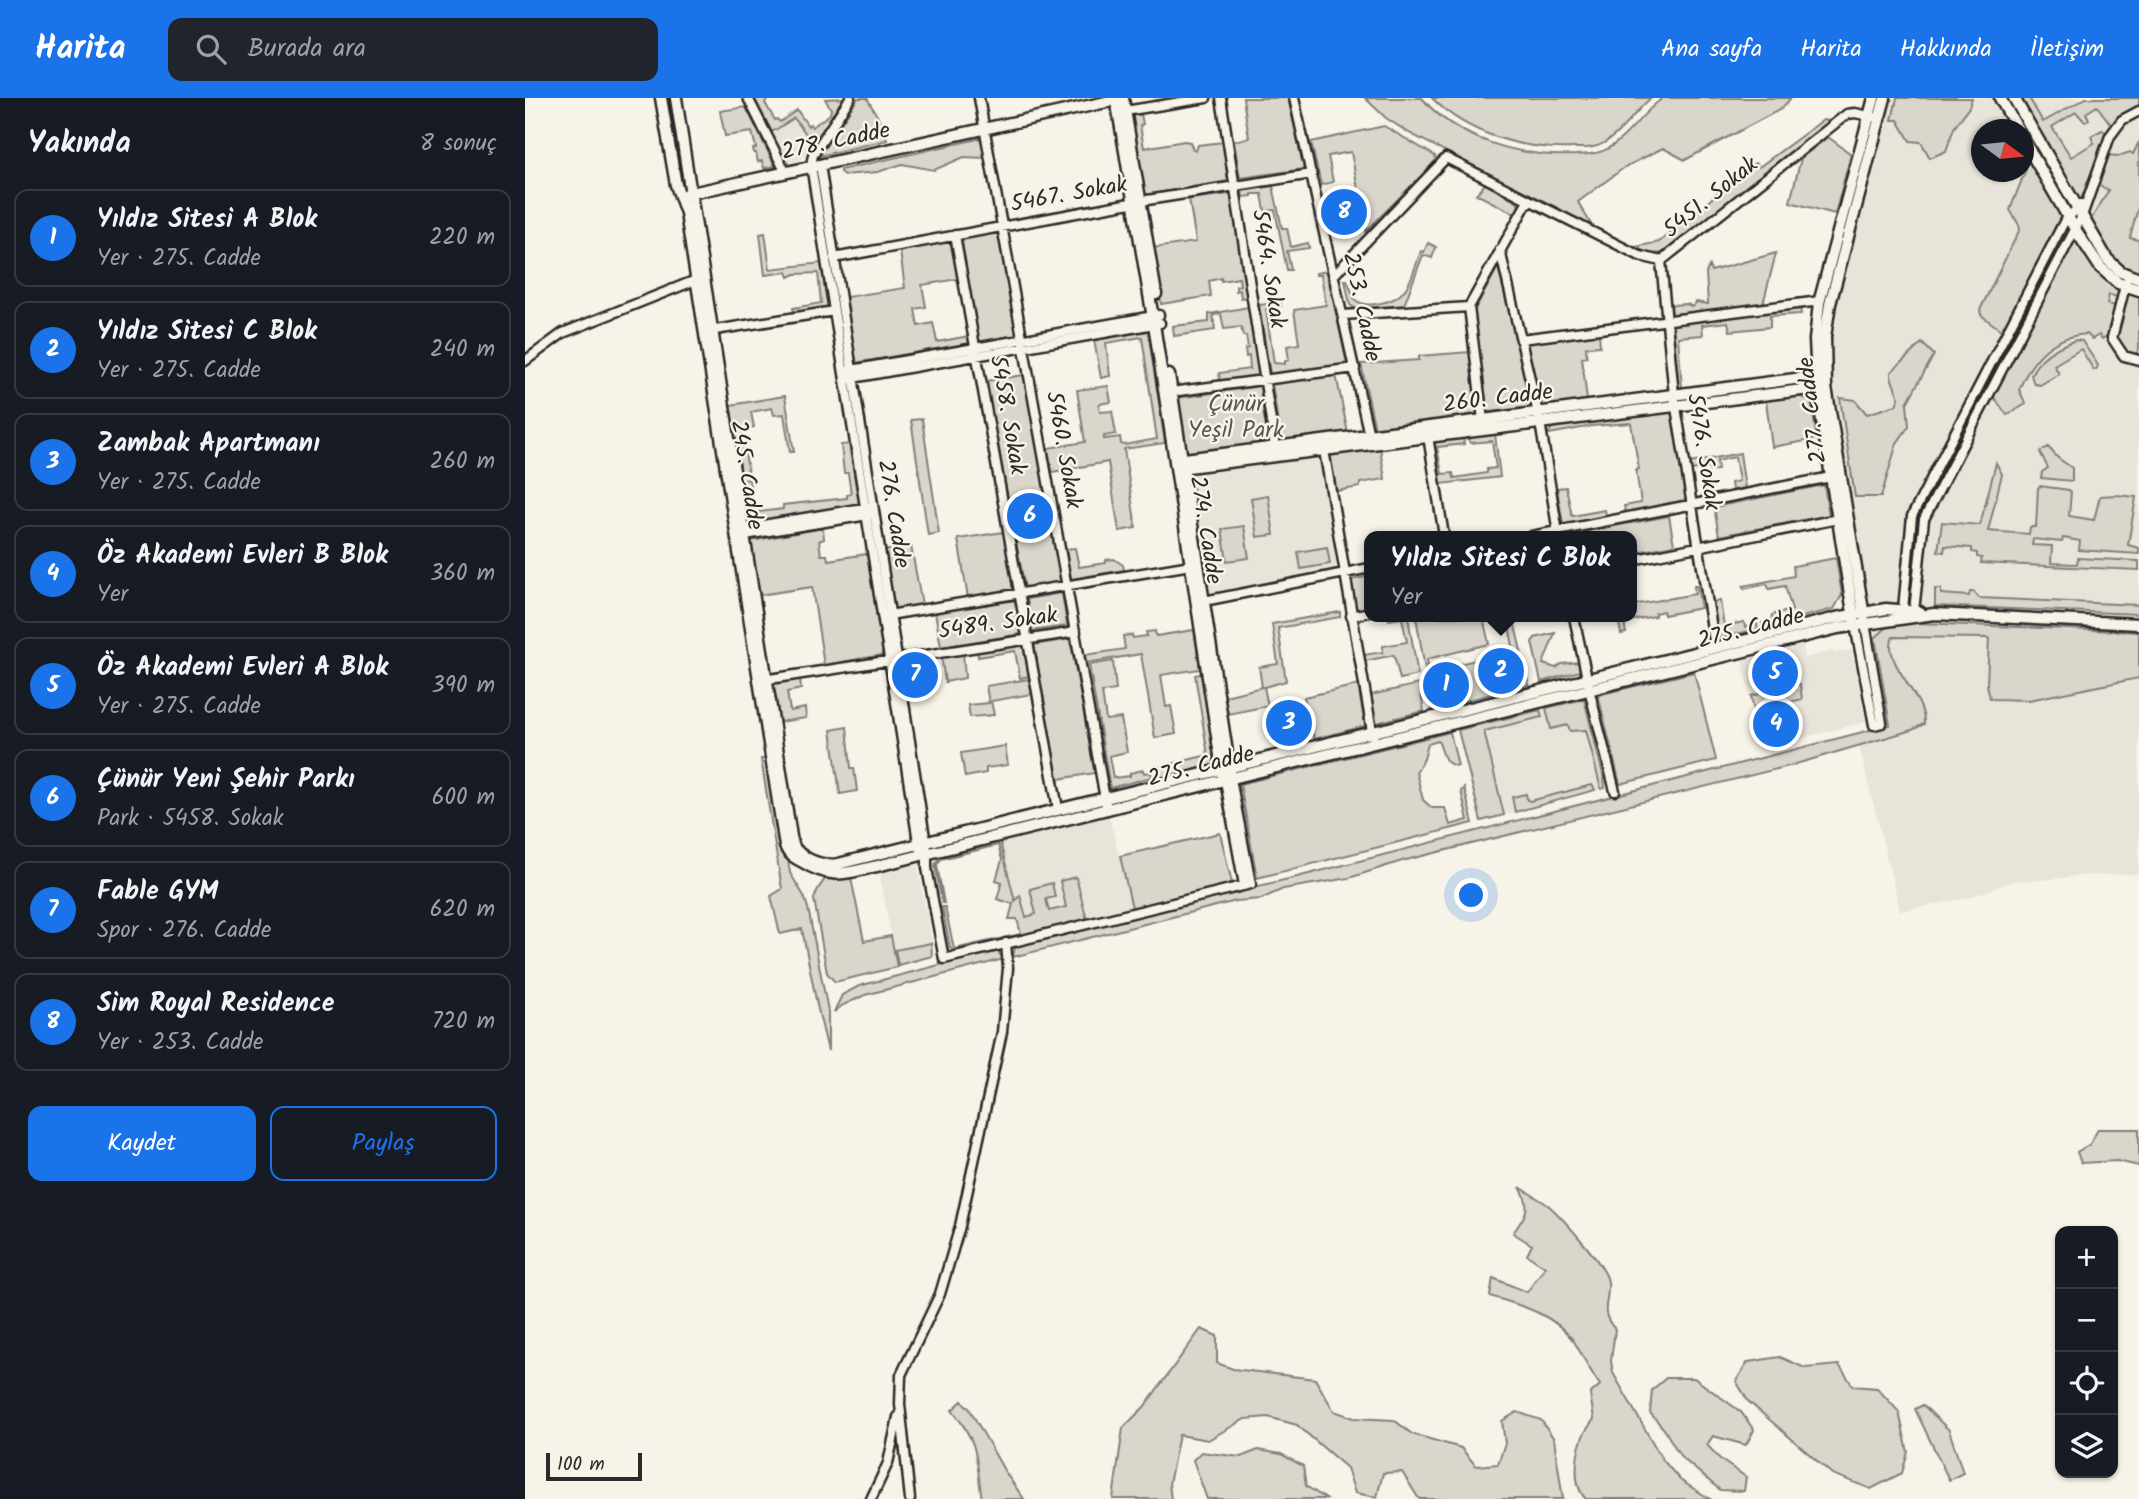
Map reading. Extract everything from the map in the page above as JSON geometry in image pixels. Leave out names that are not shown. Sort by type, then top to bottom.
[{"type":"street","name":"245. Cadde","points":[[661,98],[679,195],[686,213],[700,278]]},
{"type":"street","name":"245. Cadde","points":[[676,98],[708,331],[764,680],[785,846],[826,870]]},
{"type":"street","points":[[747,98],[786,173]]},
{"type":"street","points":[[815,166],[813,155],[850,98]]},
{"type":"street","name":"5460. Sokak","points":[[979,98],[1107,810]]},
{"type":"street","points":[[1125,111],[1206,98]]},
{"type":"street","name":"5464. Sokak","points":[[1221,98],[1275,447]]},
{"type":"street","name":"253. Cadde","points":[[1294,98],[1370,439]]},
{"type":"street","points":[[1874,98],[1875,118]]},
{"type":"street","name":"277. Cadde","points":[[1859,618],[1831,477],[1815,332],[1820,301],[1875,118],[1885,98]]},
{"type":"street","points":[[2000,98],[2012,119]]},
{"type":"street","points":[[2014,98],[2079,212],[2110,262],[2126,281]]},
{"type":"street","name":"278. Cadde","points":[[679,195],[1119,99]]},
{"type":"street","name":"274. Cadde","points":[[1119,99],[1125,111],[1137,202]]},
{"type":"street","name":"274. Cadde","points":[[1006,943],[1248,885],[1226,769],[1157,320],[1119,99]]},
{"type":"street","points":[[1914,611],[1921,529],[1926,514],[2075,229],[2079,212],[2112,131],[2122,120],[2139,111]]},
{"type":"street","name":"5451. Sokak","points":[[1334,275],[1446,158],[1640,256],[1661,261],[1843,117],[1852,113],[1875,118]]},
{"type":"street","name":"277. Cadde","points":[[1875,118],[1828,315],[1821,382],[1878,724]]},
{"type":"street","points":[[2034,156],[2075,229],[2104,272],[2139,290]]},
{"type":"street","name":"276. Cadde","points":[[815,166],[834,258],[868,511],[924,855],[944,959],[1006,943]]},
{"type":"street","name":"276. Cadde","points":[[815,166],[834,311],[848,375]]},
{"type":"street","name":"5467. Sokak","points":[[834,258],[1137,202],[1312,174]]},
{"type":"street","points":[[1483,420],[1469,307],[1528,201]]},
{"type":"street","points":[[1903,609],[1909,528],[1914,512],[2068,216],[2079,212]]},
{"type":"street","name":"5458. Sokak","points":[[955,235],[1058,809]]},
{"type":"street","points":[[1500,250],[1539,418],[1558,531]]},
{"type":"street","name":"5476. Sokak","points":[[1661,261],[1674,400],[1715,647]]},
{"type":"street","points":[[525,361],[563,333],[700,278]]},
{"type":"street","points":[[2126,281],[2139,279]]},
{"type":"street","points":[[2126,281],[2112,338],[2124,356],[2139,360]]},
{"type":"street","points":[[1521,339],[1820,301]]},
{"type":"street","points":[[1343,315],[1469,307]]},
{"type":"street","points":[[708,331],[834,311]]},
{"type":"street","points":[[848,375],[1157,320],[1171,392],[1179,464]]},
{"type":"street","points":[[1171,392],[1355,368]]},
{"type":"street","name":"260. Cadde","points":[[1179,464],[1275,447],[1427,436],[1539,418],[1821,382]]},
{"type":"street","name":"260. Cadde","points":[[1179,464],[1324,450],[1370,439],[1483,420],[1539,418]]},
{"type":"street","points":[[1427,436],[1443,531]]},
{"type":"street","points":[[1324,450],[1374,743]]},
{"type":"street","points":[[1572,531],[1831,477]]},
{"type":"street","points":[[739,533],[868,511]]},
{"type":"street","name":"276. Cadde","points":[[868,511],[889,615],[892,659]]},
{"type":"street","points":[[1914,512],[1926,514]]},
{"type":"street","points":[[1637,559],[1838,519]]},
{"type":"street","points":[[889,615],[1194,565]]},
{"type":"street","name":"274. Cadde","points":[[1194,565],[1204,601],[1226,769]]},
{"type":"street","points":[[1204,601],[1364,569]]},
{"type":"street","points":[[1859,618],[1903,609],[1934,614],[2139,624]]},
{"type":"street","points":[[1351,616],[1364,613]]},
{"type":"street","points":[[1859,618],[1934,614]]},
{"type":"street","name":"275. Cadde","points":[[826,870],[844,874],[924,855],[1374,743],[1715,647],[1859,618]]},
{"type":"street","name":"275. Cadde","points":[[826,870],[1105,797],[1372,732],[1795,637],[1859,618]]},
{"type":"street","points":[[1575,622],[1615,791]]},
{"type":"street","name":"5489. Sokak","points":[[764,680],[1076,632]]},
{"type":"street","points":[[870,1499],[888,1463],[900,1404],[902,1372],[940,1294],[967,1199],[1002,1032],[1008,968],[1006,943]]},
{"type":"street","points":[[900,1404],[910,1499]]},
{"type":"shaded area","points":[[1892,98],[2139,98],[2139,874],[2016,880],[1969,898],[1900,911],[1859,746],[1892,736],[1835,399],[1831,353],[1835,308]]},
{"type":"shaded area","points":[[794,118],[813,143],[801,160],[789,163],[772,132]]},
{"type":"shaded area","points":[[1319,456],[1339,571],[1209,595],[1190,473]]},
{"type":"shaded area","points":[[1803,645],[1805,658],[1833,651],[1852,650],[1866,722],[1763,748],[1742,660]]},
{"type":"shaded area","points":[[1584,699],[1605,788],[1504,815],[1482,724]]},
{"type":"shaded area","points":[[1109,816],[1132,908],[1024,936],[1000,842]]},
{"type":"shaded area","points":[[917,862],[934,953],[933,957],[897,967],[879,871]]},
{"type":"green space","points":[[754,98],[768,100],[765,103],[775,120],[780,122],[797,110],[808,126],[810,124],[812,127],[830,114],[831,109],[825,99],[845,98],[813,143],[794,118],[772,132]]},
{"type":"green space","points":[[858,98],[867,98],[884,128],[887,140],[819,156]]},
{"type":"green space","points":[[1243,98],[1288,98],[1304,169],[1240,178],[1234,141],[1249,138]]},
{"type":"green space","points":[[1365,98],[1422,98],[1436,113],[1453,125],[1492,143],[1535,153],[1576,155],[1599,152],[1615,144],[1663,98],[1791,98],[1781,109],[1685,160],[1663,148],[1625,167],[1578,202],[1592,226],[1409,133],[1386,118]]},
{"type":"green space","points":[[1432,98],[1651,98],[1623,128],[1604,143],[1588,148],[1553,148],[1515,143],[1479,130],[1446,111]]},
{"type":"green space","points":[[1897,98],[1972,98],[1954,128],[1946,151],[1930,158],[1921,142],[1910,141],[1898,120],[1892,120]]},
{"type":"green space","points":[[2019,98],[2029,98],[2043,122],[2086,98],[2139,98],[2139,106],[2123,115],[2112,126],[2097,106],[2086,113],[2089,119],[2085,122],[2076,112],[2052,127],[2071,157],[2094,143],[2091,136],[2102,130],[2107,133],[2079,204],[2034,124],[2034,119],[2031,119]]},
{"type":"green space","points":[[746,107],[775,166],[764,168],[762,161],[758,162],[753,149],[756,148],[752,132],[725,136],[720,111]]},
{"type":"green space","points":[[1141,114],[1144,148],[1184,141],[1190,142],[1196,151],[1198,145],[1223,142],[1228,181],[1144,195],[1130,116]]},
{"type":"green space","points":[[1823,120],[1830,121],[1663,253],[1650,254],[1635,247],[1659,242],[1724,186],[1755,163],[1759,167]]},
{"type":"green space","points":[[1384,126],[1435,156],[1436,161],[1366,231],[1351,152],[1328,156],[1333,182],[1321,185],[1311,142]]},
{"type":"green space","points":[[1828,137],[1851,154],[1835,214],[1790,202],[1801,158]]},
{"type":"green space","points":[[982,138],[986,158],[964,157],[934,170],[902,164],[878,172],[844,175],[840,172],[840,170]]},
{"type":"green space","points":[[2139,142],[2139,204],[2130,238],[2139,240],[2139,274],[2115,260],[2090,221],[2109,190],[2096,185],[2107,155],[2119,156],[2130,152],[2133,154]]},
{"type":"green space","points":[[2034,166],[2062,214],[2002,331],[1981,315],[1980,310],[2020,229],[2010,210],[2021,182],[2034,182]]},
{"type":"green space","points":[[1485,184],[1517,201],[1519,207],[1515,214],[1476,194]]},
{"type":"green space","points":[[1273,186],[1282,228],[1287,228],[1291,247],[1308,243],[1309,248],[1287,251],[1291,270],[1287,270],[1275,210],[1265,211],[1262,194],[1243,197],[1242,191]]},
{"type":"green space","points":[[1231,194],[1248,297],[1241,298],[1240,290],[1236,291],[1236,286],[1240,285],[1239,278],[1221,281],[1221,278],[1209,281],[1211,296],[1161,304],[1153,248],[1196,242],[1189,199]]},
{"type":"green space","points":[[2066,226],[2069,229],[1986,389],[1983,387]]},
{"type":"green space","points":[[999,232],[1016,335],[978,342],[960,239]]},
{"type":"green space","points":[[765,233],[770,269],[821,263],[828,307],[794,312],[793,308],[821,303],[818,273],[795,274],[789,277],[787,272],[765,275],[760,234]]},
{"type":"green space","points":[[2075,237],[2103,277],[2120,289],[2118,297],[2109,295],[2107,304],[2116,306],[2108,335],[2102,339],[2099,335],[2092,339],[2087,334],[2063,339],[2044,351],[2030,368],[2019,390],[2026,404],[2007,415],[1993,396]]},
{"type":"green space","points":[[951,241],[958,279],[922,285],[926,307],[915,309],[918,326],[933,323],[937,342],[969,336],[970,343],[855,363],[846,297],[905,288],[900,251]]},
{"type":"green space","points":[[1428,243],[1436,247],[1432,258],[1423,255],[1404,305],[1356,309],[1350,305],[1345,280],[1355,300],[1361,303],[1377,304],[1391,301],[1398,296],[1409,284],[1421,251],[1424,252]]},
{"type":"green space","points":[[1776,253],[1763,304],[1672,315],[1671,305],[1687,304],[1693,307],[1696,302],[1708,304],[1706,273],[1709,266],[1711,271]]},
{"type":"green space","points":[[1498,267],[1532,408],[1487,414],[1474,311]]},
{"type":"green space","points":[[1327,271],[1347,364],[1270,374],[1259,305],[1281,302],[1281,306],[1270,306],[1266,309],[1274,363],[1285,364],[1285,361],[1289,360],[1287,346],[1299,344],[1294,310],[1326,305],[1321,275],[1316,273]]},
{"type":"green space","points":[[2133,293],[2139,295],[2139,349],[2136,354],[2125,351],[2117,336],[2127,297]]},
{"type":"green space","points":[[1249,307],[1259,376],[1220,381],[1219,373],[1250,369],[1249,356],[1246,357],[1245,349],[1248,348],[1246,336],[1243,336],[1241,327],[1224,329],[1221,314],[1213,315],[1215,330],[1174,336],[1173,326],[1209,322],[1209,314]]},
{"type":"green space","points":[[1800,308],[1801,314],[1770,316],[1770,327],[1730,331],[1728,322],[1702,325],[1703,335],[1678,337],[1682,388],[1679,388],[1673,325]]},
{"type":"green space","points":[[1148,331],[1165,443],[1124,449],[1136,528],[1119,531],[1108,462],[1052,472],[1048,448],[1085,442],[1077,390],[1108,386],[1111,402],[1099,404],[1100,412],[1112,411],[1116,434],[1104,436],[1104,439],[1120,437],[1121,444],[1124,445],[1157,439],[1142,337],[1106,343],[1110,376],[1101,378],[1094,340]]},
{"type":"green space","points":[[1599,334],[1600,346],[1586,347],[1587,357],[1582,358],[1587,400],[1540,407],[1526,343]]},
{"type":"green space","points":[[2076,340],[2082,341],[2098,365],[2096,370],[2081,349],[2054,365],[2059,374],[2040,385],[2034,384],[2031,375],[2039,362],[2056,349]]},
{"type":"green space","points":[[1922,343],[1934,355],[1907,403],[1909,426],[1897,443],[1881,497],[1855,497],[1840,398],[1855,400],[1867,414],[1896,405],[1899,398],[1891,372]]},
{"type":"green space","points":[[1470,352],[1478,415],[1375,429],[1361,364],[1419,360],[1419,356]]},
{"type":"green space","points":[[1024,375],[1061,581],[1025,589],[986,381]]},
{"type":"green space","points":[[1336,375],[1348,433],[1281,442],[1272,384]]},
{"type":"green space","name":"Çünür Yeşil Park","points":[[1260,386],[1268,443],[1187,454],[1178,398]]},
{"type":"green space","points":[[785,396],[794,452],[790,452],[784,414],[774,415],[772,408],[751,412],[754,427],[742,432],[748,471],[740,472],[730,405]]},
{"type":"green space","points":[[1800,396],[1811,401],[1817,439],[1772,447],[1766,401]]},
{"type":"green space","points":[[1672,412],[1686,500],[1625,512],[1624,506],[1641,503],[1636,470],[1639,469],[1631,423],[1592,426],[1549,434],[1553,427]]},
{"type":"green space","points":[[922,419],[939,533],[928,535],[911,420]]},
{"type":"green space","points":[[1495,434],[1500,477],[1441,484],[1433,441],[1463,438],[1464,444],[1437,447],[1442,474],[1453,473],[1454,478],[1487,473],[1487,469],[1496,468],[1492,441],[1470,443],[1469,437]]},
{"type":"green space","points":[[849,444],[859,504],[748,522],[741,480],[749,479],[754,509],[759,512],[783,509],[783,505],[847,498],[847,495],[851,494],[848,473],[844,473],[841,445]]},
{"type":"green space","points":[[2048,447],[2072,468],[2072,481],[2041,478],[2042,472],[2048,468],[2040,452]]},
{"type":"green space","points":[[1380,448],[1385,479],[1336,491],[1330,455]]},
{"type":"green space","points":[[1740,453],[1745,488],[1732,490],[1731,483],[1739,481],[1735,457],[1717,461],[1718,470],[1710,471],[1709,467],[1691,470],[1690,463]]},
{"type":"green space","points":[[1996,463],[2002,474],[1988,531],[2029,534],[2030,527],[2036,527],[2040,486],[2069,490],[2069,516],[2094,520],[2100,496],[2136,497],[2128,545],[2139,548],[2139,554],[2079,550],[2080,541],[2063,538],[2062,542],[2033,539],[2032,545],[2052,546],[2051,563],[2077,564],[2078,558],[2139,561],[2139,570],[1981,563],[1982,558],[1972,552],[1972,548],[1945,546],[1944,552],[1938,551],[1942,522],[1980,525]]},
{"type":"green space","points":[[1824,485],[1829,515],[1719,536],[1714,507]]},
{"type":"green space","points":[[1566,487],[1572,516],[1605,510],[1606,516],[1563,525],[1557,488]]},
{"type":"green space","points":[[1268,495],[1274,535],[1257,537],[1251,498]]},
{"type":"green space","points":[[1669,516],[1674,545],[1637,552],[1637,531],[1588,531]]},
{"type":"green space","points":[[1244,526],[1249,558],[1227,561],[1222,529]]},
{"type":"green space","points":[[823,528],[824,539],[819,541],[821,555],[827,555],[828,560],[867,554],[883,655],[824,665],[812,587],[759,595],[751,541]]},
{"type":"green space","points":[[1004,532],[1014,590],[968,598],[958,539]]},
{"type":"green space","points":[[911,546],[922,605],[893,610],[884,551]]},
{"type":"green space","points":[[1327,547],[1330,564],[1301,569],[1298,552]]},
{"type":"green space","points":[[1075,548],[1079,567],[1106,563],[1106,560],[1114,559],[1123,565],[1124,570],[1071,579],[1066,549]]},
{"type":"green space","points":[[1836,558],[1842,595],[1834,609],[1763,627],[1762,623],[1773,620],[1772,615],[1792,610],[1785,586],[1769,589],[1767,584],[1744,589],[1743,586],[1794,576],[1793,566]]},
{"type":"green space","points":[[1364,577],[1364,608],[1356,610],[1351,580]]},
{"type":"green space","points":[[1694,586],[1697,586],[1701,608],[1664,615],[1663,611],[1655,613],[1655,616],[1637,619],[1637,604],[1695,594]]},
{"type":"green space","points":[[1935,589],[1941,589],[1941,594],[1969,596],[1970,592],[1974,592],[1979,598],[2139,605],[2139,614],[1935,606]]},
{"type":"green space","points":[[1062,593],[1067,626],[1032,631],[1027,599]]},
{"type":"green space","points":[[1016,600],[1021,634],[941,647],[935,612]]},
{"type":"green space","points":[[1720,601],[1724,626],[1744,622],[1745,627],[1757,624],[1758,629],[1719,638],[1713,602]]},
{"type":"green space","points":[[1340,612],[1340,617],[1278,628],[1286,681],[1264,687],[1268,706],[1228,714],[1225,696],[1262,687],[1259,667],[1278,664],[1272,624]]},
{"type":"green space","points":[[1403,622],[1409,622],[1418,675],[1400,679],[1394,655],[1365,661],[1364,655],[1383,652],[1383,646],[1407,642]]},
{"type":"green space","points":[[1417,622],[1484,622],[1489,644],[1427,659],[1429,671],[1514,651],[1508,622],[1514,622],[1529,685],[1432,709]]},
{"type":"green space","points":[[1619,622],[1624,622],[1626,633],[1621,634]]},
{"type":"green space","points":[[1893,622],[2139,632],[2139,678],[2029,700],[1993,699],[1990,698],[1987,685],[1989,638],[1893,637],[1893,657],[1923,713],[1924,724],[1912,730],[1789,766],[1402,861],[1349,878],[1283,889],[1261,899],[1236,901],[1013,957],[1015,948],[1020,943],[1297,877],[1890,725],[1875,638]]},
{"type":"green space","points":[[1194,630],[1200,669],[1161,675],[1166,707],[1171,706],[1176,734],[1155,738],[1141,654],[1086,663],[1085,655],[1125,649],[1123,636],[1132,635],[1133,638],[1147,636],[1146,632],[1155,631],[1156,636]]},
{"type":"green space","points":[[1555,633],[1543,664],[1556,668],[1562,664],[1578,662],[1580,671],[1541,682],[1532,642],[1535,638]]},
{"type":"green space","points":[[1070,639],[1095,773],[1058,779],[1034,645]]},
{"type":"green space","points":[[1023,643],[1029,676],[1020,678],[1015,651],[978,657],[977,650]]},
{"type":"green space","points":[[963,652],[965,678],[945,682],[941,656]]},
{"type":"green space","points":[[1113,661],[1116,690],[1102,692],[1106,720],[1121,718],[1127,752],[1109,756],[1113,778],[1130,776],[1130,773],[1143,770],[1144,773],[1151,772],[1152,777],[1110,788],[1089,665]]},
{"type":"green space","points":[[1694,672],[1716,760],[1620,784],[1598,695]]},
{"type":"green space","points":[[1201,674],[1215,765],[1161,778],[1159,767],[1208,755],[1195,675]]},
{"type":"green space","points":[[800,679],[801,689],[787,692],[790,711],[805,708],[806,718],[779,722],[773,684]]},
{"type":"green space","points":[[1029,679],[1032,694],[991,701],[994,715],[970,717],[968,705],[989,703],[986,686]]},
{"type":"green space","points":[[1419,684],[1424,711],[1376,723],[1371,695]]},
{"type":"green space","points":[[1800,684],[1802,699],[1754,711],[1751,696]]},
{"type":"green space","points":[[1358,685],[1365,726],[1314,739],[1304,697]]},
{"type":"green space","points":[[1584,699],[1604,778],[1605,788],[1601,789],[1586,730],[1570,731],[1568,725],[1551,729],[1546,708]]},
{"type":"green space","points":[[1540,710],[1542,717],[1484,731],[1504,815],[1481,821],[1458,730]]},
{"type":"green space","points":[[847,727],[851,768],[854,768],[857,791],[840,794],[831,730]]},
{"type":"green space","points":[[1450,732],[1458,766],[1446,761],[1438,741],[1428,744],[1424,759],[1416,772],[1423,800],[1432,808],[1445,808],[1450,825],[1468,820],[1461,791],[1464,788],[1473,823],[1257,878],[1240,784]]},
{"type":"green space","points":[[1005,746],[1008,765],[986,768],[986,773],[965,777],[961,753]]},
{"type":"green space","points":[[761,759],[766,759],[780,850],[788,860],[790,873],[808,908],[828,1011],[828,1051],[802,929],[780,934],[771,896],[782,889]]},
{"type":"green space","points":[[1592,785],[1595,790],[1515,812],[1512,797],[1526,794],[1527,800],[1530,801]]},
{"type":"green space","points":[[1220,833],[1232,883],[1132,908],[1120,856]]},
{"type":"green space","points":[[1000,842],[1015,901],[1020,895],[1026,917],[1036,914],[1030,889],[1052,883],[1055,897],[1046,899],[1049,911],[1066,907],[1060,881],[1076,877],[1087,920],[954,952],[950,948],[942,907],[945,907],[954,949],[1021,934],[1017,919],[1009,919],[1013,904],[997,899],[1002,882],[996,880],[1002,860],[998,845],[941,859],[937,865],[942,903],[935,865],[940,857]]},
{"type":"green space","points":[[851,878],[864,941],[891,936],[897,967],[835,982],[827,973],[814,899],[825,879]]},
{"type":"green space","points":[[931,943],[932,956],[898,965],[895,950]]},
{"type":"green space","points":[[989,952],[998,952],[1004,959],[865,995],[834,1012],[842,995],[859,986]]},
{"type":"green space","points":[[2098,1129],[2139,1129],[2139,1166],[2117,1161],[2081,1163],[2077,1152],[2090,1144]]},
{"type":"green space","points":[[1520,1187],[1548,1205],[1583,1242],[1600,1265],[1608,1282],[1607,1317],[1615,1329],[1611,1361],[1613,1373],[1662,1459],[1680,1480],[1710,1499],[1586,1499],[1582,1493],[1577,1479],[1578,1454],[1583,1436],[1594,1419],[1590,1394],[1600,1385],[1575,1343],[1558,1325],[1526,1307],[1490,1296],[1493,1278],[1527,1292],[1545,1267],[1527,1255],[1532,1245],[1513,1233],[1526,1211],[1526,1201]]},
{"type":"green space","points":[[1201,1329],[1217,1336],[1217,1363],[1233,1369],[1315,1379],[1334,1411],[1354,1418],[1394,1420],[1412,1434],[1461,1448],[1476,1466],[1498,1464],[1505,1443],[1502,1421],[1517,1412],[1541,1420],[1554,1439],[1563,1499],[1419,1499],[1402,1472],[1383,1473],[1377,1497],[1355,1493],[1347,1468],[1297,1425],[1268,1417],[1245,1419],[1208,1440],[1179,1435],[1169,1484],[1171,1499],[1113,1499],[1123,1428],[1144,1407]]},
{"type":"green space","points":[[1780,1357],[1805,1368],[1839,1365],[1853,1386],[1877,1388],[1899,1412],[1908,1452],[1902,1473],[1871,1489],[1832,1474],[1748,1401],[1736,1381],[1748,1362]]},
{"type":"green space","points":[[1666,1378],[1694,1378],[1741,1412],[1754,1430],[1746,1445],[1713,1436],[1707,1445],[1721,1460],[1746,1477],[1744,1491],[1720,1490],[1681,1457],[1664,1429],[1650,1413],[1652,1390]]},
{"type":"green space","points":[[962,1401],[969,1408],[1005,1472],[1024,1499],[982,1499],[972,1443],[952,1410]]},
{"type":"green space","points":[[1923,1405],[1949,1430],[1963,1473],[1949,1480],[1915,1409]]},
{"type":"green space","points":[[1258,1450],[1281,1454],[1303,1466],[1306,1486],[1326,1499],[1207,1499],[1193,1460],[1201,1452],[1241,1457]]},
{"type":"place","name":"Sim Royal Residence","points":[[1344,212]]},
{"type":"place","name":"Çünür Yeni Şehir Parkı","points":[[1030,516]]},
{"type":"place","name":"Yıldız Sitesi C Blok","points":[[1501,671]]},
{"type":"place","name":"Öz Akademi Evleri A Blok","points":[[1775,673]]},
{"type":"place","name":"Fable GYM","points":[[915,675]]},
{"type":"place","name":"Yıldız Sitesi A Blok","points":[[1446,685]]},
{"type":"place","name":"Zambak Apartmanı","points":[[1289,723]]},
{"type":"place","name":"Öz Akademi Evleri B Blok","points":[[1776,724]]}]
